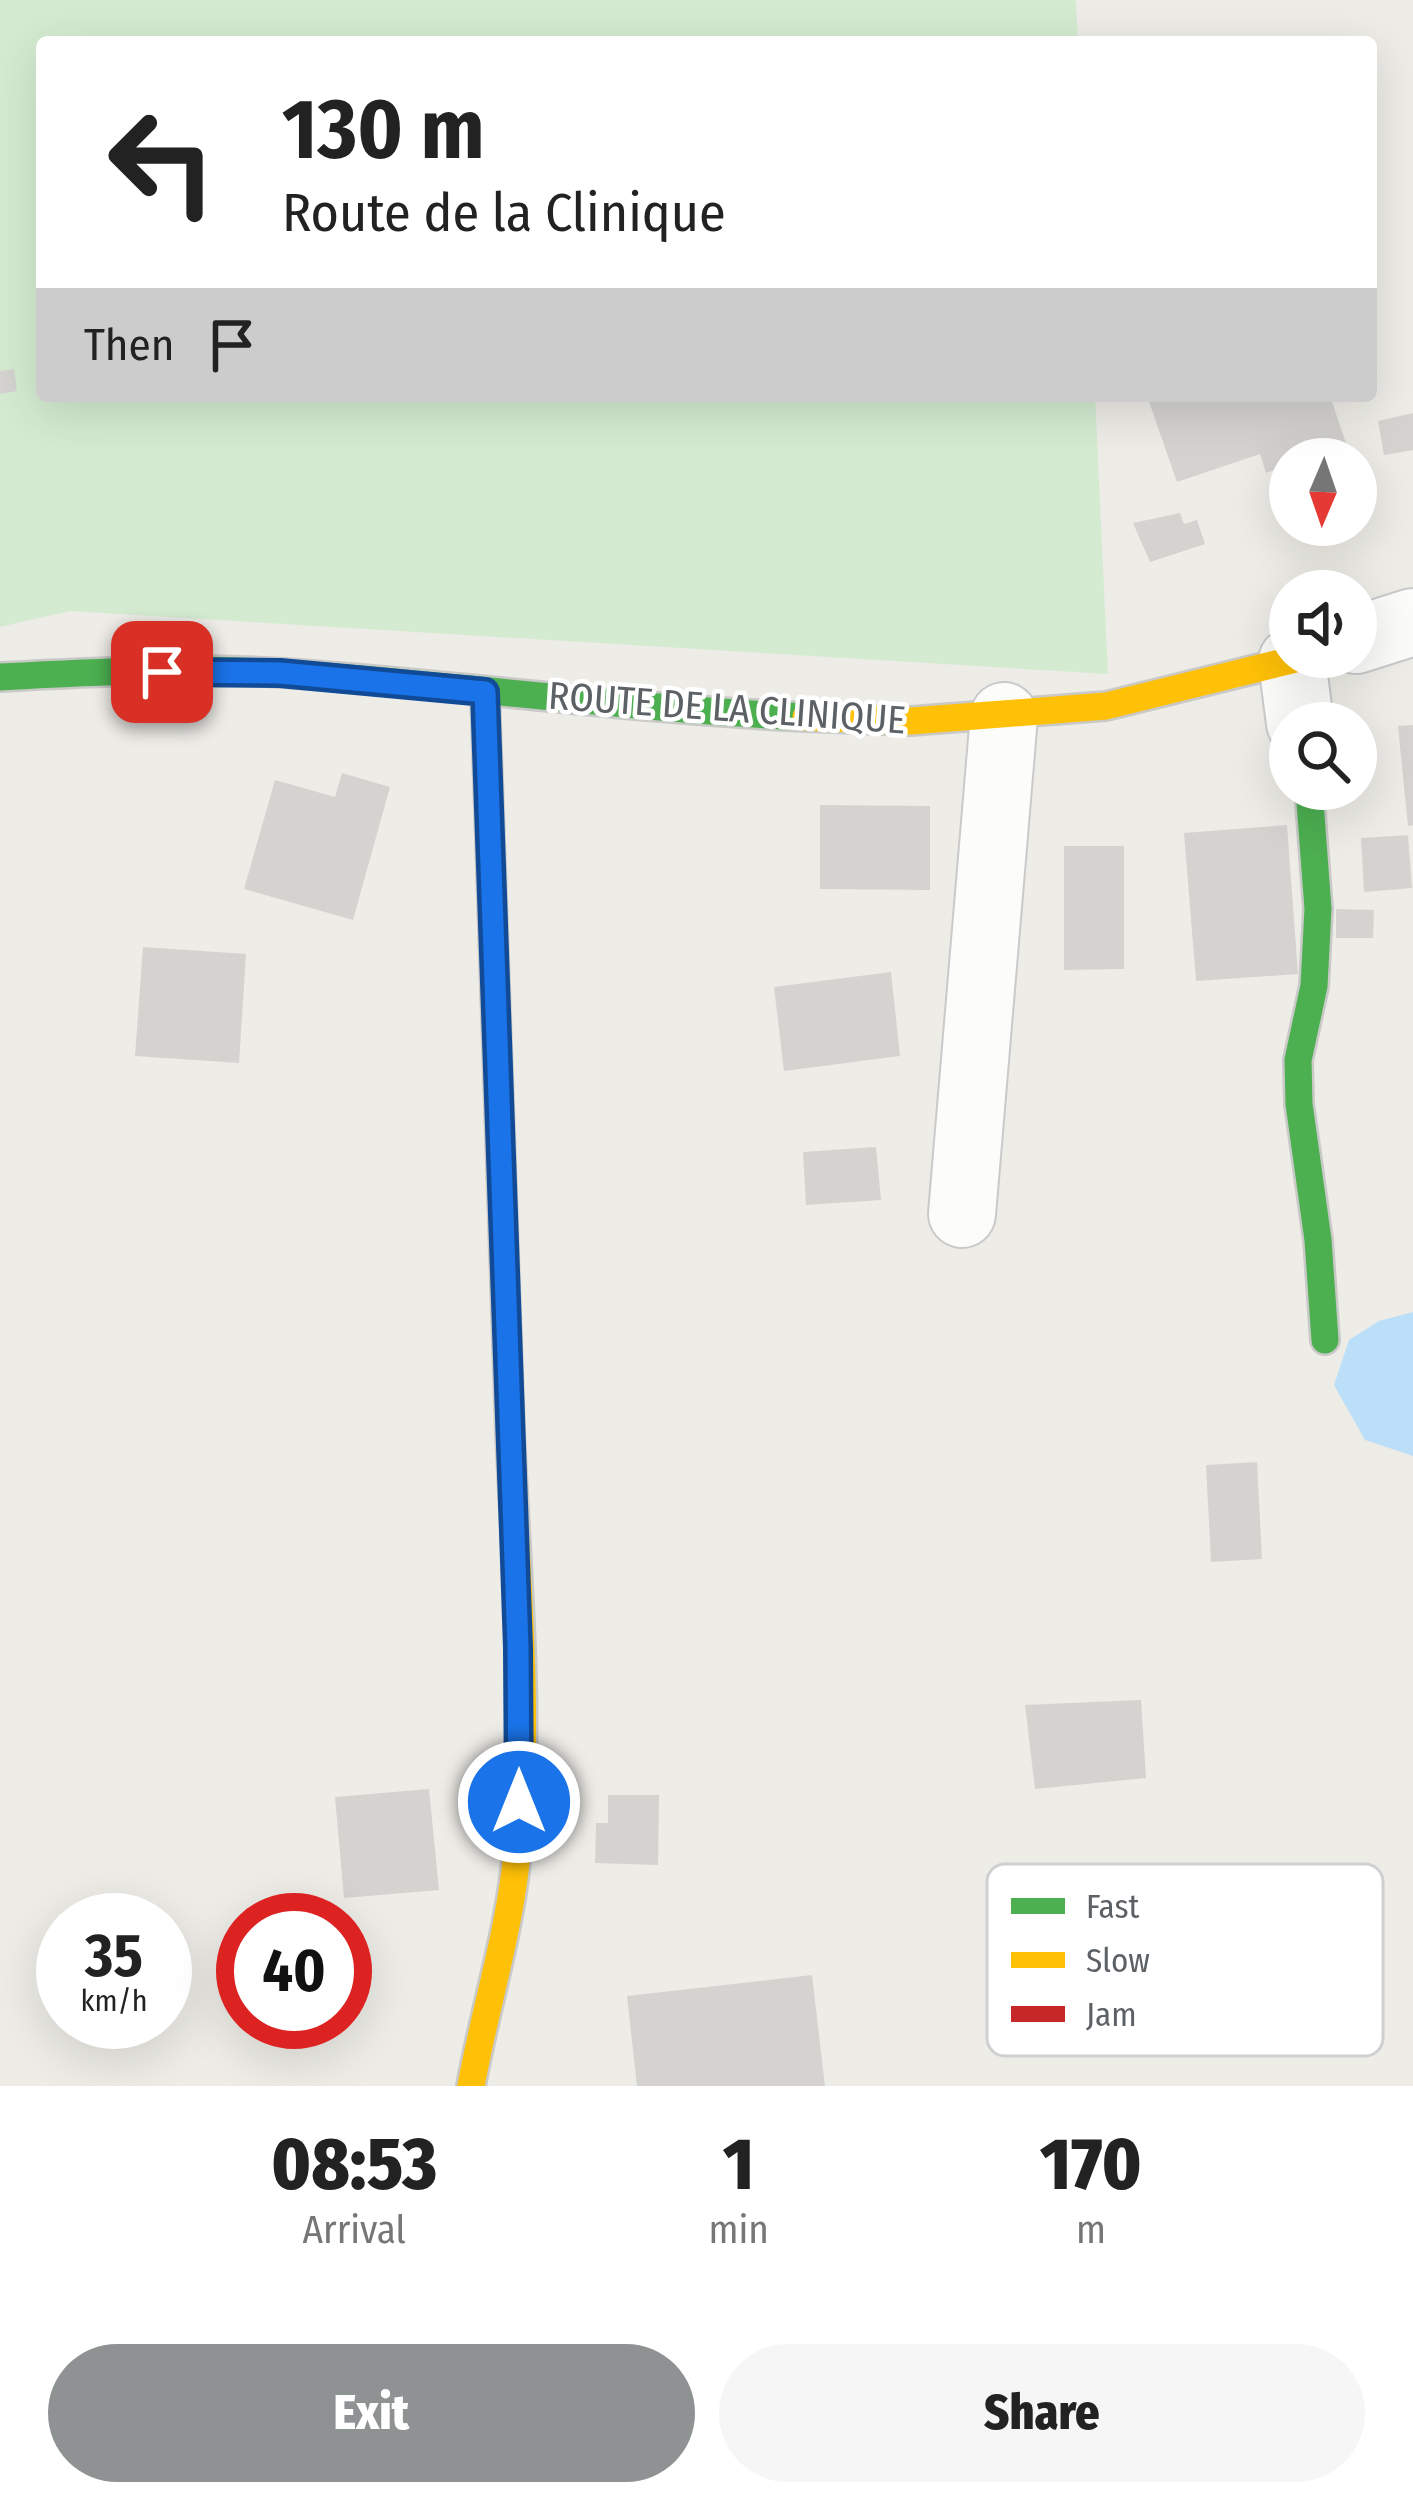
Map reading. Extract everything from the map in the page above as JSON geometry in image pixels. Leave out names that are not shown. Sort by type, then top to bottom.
[{"type":"street","points":[[1377,633],[1413,622]]},
{"type":"street","name":"ROUTE DE LA CLINIQUE","points":[[0,677],[122,671],[280,673],[721,713],[911,721],[1106,706],[1298,680]]},
{"type":"street","points":[[471,2086],[478,2039],[512,1911],[519,1796],[485,692]]},
{"type":"street","points":[[962,1214],[1004,716]]},
{"type":"street","points":[[1311,810],[1318,909],[1314,986],[1298,1060],[1298,1082],[1325,1340]]},
{"type":"green space","points":[[0,0],[1076,0],[1078,36],[36,36],[36,402],[1095,402],[1108,674],[70,611],[0,627]]},
{"type":"water","points":[[1413,1312],[1413,1456],[1365,1440],[1334,1385],[1349,1340],[1379,1321]]},
{"type":"building","points":[[14,369],[17,391],[0,394],[0,371]]},
{"type":"building","points":[[1149,402],[1332,402],[1344,438],[1269,438],[1266,473],[1260,454],[1177,482]]},
{"type":"building","points":[[1413,413],[1413,450],[1384,455],[1378,421]]},
{"type":"building","points":[[1180,513],[1184,524],[1197,520],[1205,544],[1150,562],[1133,523]]},
{"type":"building","points":[[1413,725],[1413,825],[1408,826],[1398,726]]},
{"type":"building","points":[[342,773],[390,787],[353,920],[244,889],[275,780],[335,797]]},
{"type":"building","points":[[820,805],[930,806],[930,890],[820,889]]},
{"type":"building","points":[[1287,825],[1298,974],[1196,981],[1184,833]]},
{"type":"building","points":[[1408,835],[1412,888],[1364,892],[1361,838]]},
{"type":"building","points":[[1064,846],[1124,846],[1124,969],[1064,970]]},
{"type":"building","points":[[1336,909],[1374,910],[1373,938],[1336,938]]},
{"type":"building","points":[[143,947],[246,954],[239,1063],[135,1056]]},
{"type":"building","points":[[891,972],[900,1056],[784,1071],[774,987]]},
{"type":"building","points":[[876,1147],[881,1200],[806,1205],[803,1152]]},
{"type":"building","points":[[1257,1462],[1262,1559],[1211,1562],[1206,1465]]},
{"type":"building","points":[[1141,1700],[1146,1778],[1035,1789],[1025,1705]]},
{"type":"building","points":[[429,1789],[439,1890],[344,1893],[335,1797]]},
{"type":"building","points":[[608,1795],[659,1795],[658,1865],[595,1863],[596,1823],[608,1823]]},
{"type":"building","points":[[812,1975],[825,2086],[637,2086],[627,1996]]},
{"type":"traffic: fast","points":[[0,677],[178,670],[285,673],[806,717]]},
{"type":"traffic: fast","points":[[485,691],[491,870]]},
{"type":"traffic: fast","points":[[1311,810],[1318,909],[1314,986],[1298,1060],[1299,1104],[1318,1240],[1325,1340]]},
{"type":"traffic: slow","points":[[806,717],[911,721],[1106,706],[1269,666]]},
{"type":"traffic: slow","points":[[471,2086],[511,1898],[520,1816],[521,1651],[510,1431]]},
{"type":"traffic: jam","points":[[491,870],[510,1431]]},
{"type":"route","points":[[162,672],[280,673],[485,692],[518,1648],[519,1802]]}]
